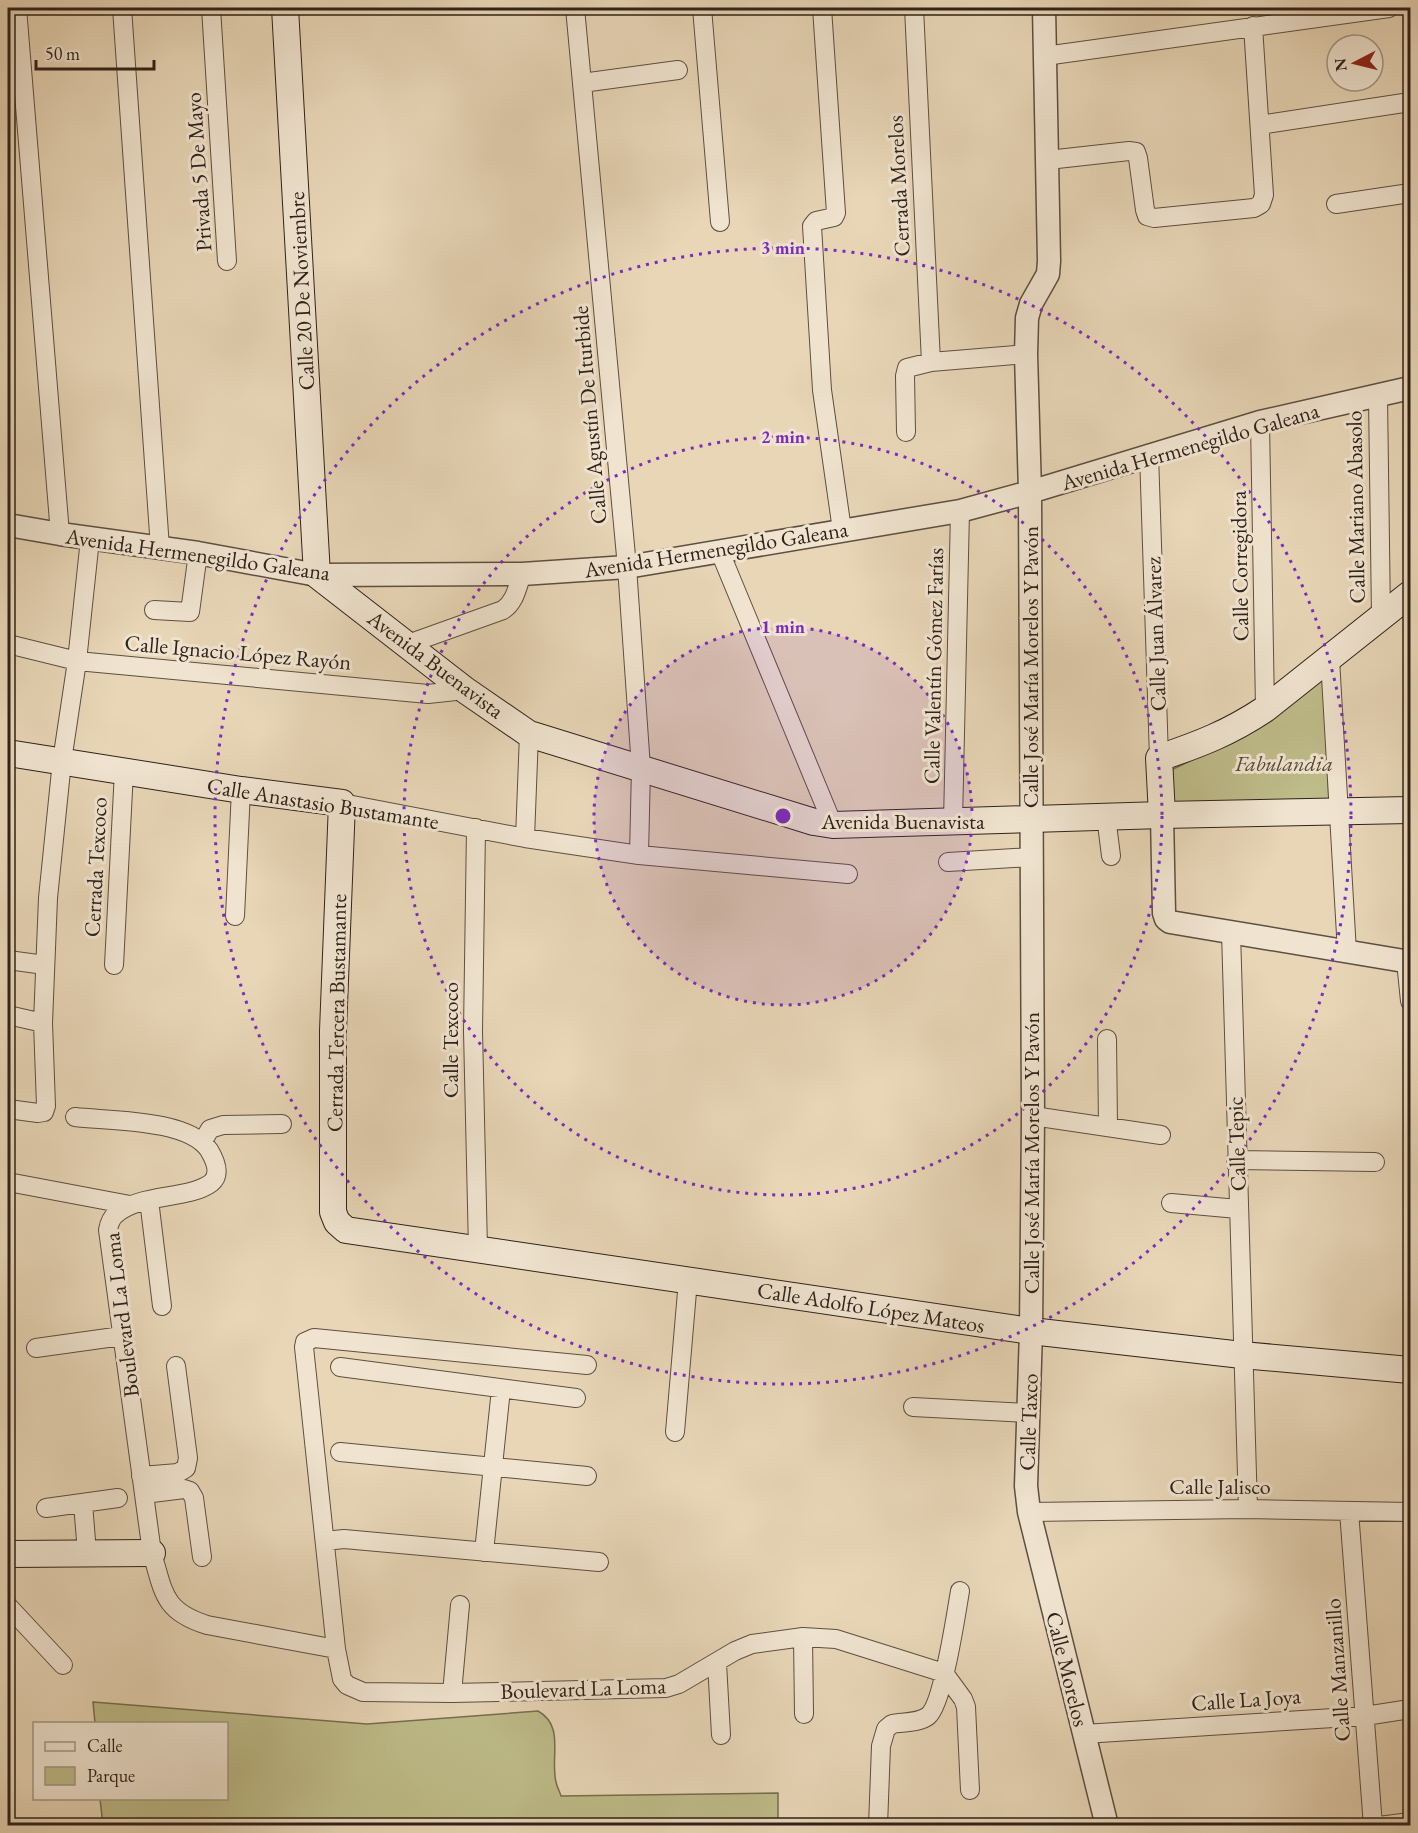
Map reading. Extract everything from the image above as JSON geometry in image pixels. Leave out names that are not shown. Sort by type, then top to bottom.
[{"type":"main road","name":"Calle 20 De Noviembre","points":[[285,8],[317,575]]},
{"type":"main road","name":"Avenida Buenavista","points":[[317,575],[465,690],[529,734],[814,822],[833,825],[1162,814],[1339,813],[1410,810]]},
{"type":"main road","points":[[1159,758],[1204,743],[1240,726],[1330,659],[1410,594]]},
{"type":"main road","name":"Calle Anastasio Bustamante","points":[[8,753],[241,790],[342,803]]},
{"type":"main road","name":"Calle Juan Álvarez","points":[[1159,758],[1162,814]]},
{"type":"main road","name":"Cerrada Tercera Bustamante","points":[[337,1222],[333,1212],[333,1031],[342,803]]},
{"type":"main road","name":"Calle Adolfo López Mateos","points":[[337,1222],[346,1230],[478,1251],[1031,1332],[1242,1355],[1410,1370]]},
{"type":"main road","points":[[8,1554],[152,1553]]},
{"type":"street","points":[[17,8],[60,534]]},
{"type":"street","points":[[122,8],[160,548]]},
{"type":"street","name":"Privada 5 De Mayo","points":[[211,8],[227,261]]},
{"type":"street","name":"Calle Agustín De Iturbide","points":[[575,8],[627,567],[641,768],[639,855]]},
{"type":"street","points":[[702,8],[720,222]]},
{"type":"street","points":[[822,8],[836,213],[834,217],[816,221],[812,226],[822,390],[842,530]]},
{"type":"street","name":"Cerrada Morelos","points":[[914,8],[931,362]]},
{"type":"street","name":"Calle José María Morelos Y Pavón","points":[[1031,1332],[1033,1116],[1030,492],[1026,354],[1027,318],[1031,304],[1048,274],[1050,261],[1044,8]]},
{"type":"street","points":[[1045,56],[1389,8]]},
{"type":"street","points":[[1048,160],[1129,150],[1136,152],[1145,210],[1147,216],[1154,218],[1254,208],[1261,204],[1264,195],[1253,26]]},
{"type":"street","points":[[582,83],[678,70]]},
{"type":"street","points":[[1260,125],[1410,102]]},
{"type":"street","points":[[1336,204],[1410,193]]},
{"type":"street","points":[[906,432],[905,376],[907,368],[931,362],[1026,354]]},
{"type":"street","name":"Avenida Hermenegildo Galeana","points":[[8,525],[90,539],[198,553],[317,575],[522,574],[627,567],[960,511],[1260,422],[1410,388]]},
{"type":"street","name":"Calle Mariano Abasolo","points":[[1378,396],[1381,617]]},
{"type":"street","name":"Calle Corregidora","points":[[1260,422],[1265,709]]},
{"type":"street","name":"Calle Juan Álvarez","points":[[1149,454],[1159,758]]},
{"type":"street","name":"Calle Valentín Gómez Farías","points":[[953,822],[960,511]]},
{"type":"street","points":[[8,1109],[38,1113],[44,1112],[46,1106],[43,1023],[48,898],[62,761],[77,662],[90,539]]},
{"type":"street","points":[[720,552],[833,825]]},
{"type":"street","points":[[154,610],[190,612],[198,553]]},
{"type":"street","points":[[408,644],[510,606],[522,574]]},
{"type":"street","name":"Calle Ignacio López Rayón","points":[[8,645],[77,662],[428,694],[465,690]]},
{"type":"street","points":[[1330,659],[1347,952]]},
{"type":"street","points":[[525,838],[529,734]]},
{"type":"street","name":"Cerrada Texcoco","points":[[114,965],[124,771]]},
{"type":"street","points":[[235,916],[241,790]]},
{"type":"street","name":"Calle Anastasio Bustamante","points":[[342,803],[525,838],[639,855],[849,874]]},
{"type":"street","points":[[1162,814],[1166,919],[1170,922],[1408,962],[1410,1001]]},
{"type":"street","points":[[1106,816],[1111,856]]},
{"type":"street","name":"Calle Texcoco","points":[[476,828],[473,1032],[478,1251]]},
{"type":"street","points":[[948,862],[1031,857]]},
{"type":"street","name":"Calle Tepic","points":[[1231,932],[1248,1509]]},
{"type":"street","points":[[8,960],[45,965]]},
{"type":"street","points":[[8,1015],[43,1023]]},
{"type":"street","points":[[1107,1039],[1108,1127]]},
{"type":"street","points":[[1033,1116],[1161,1135]]},
{"type":"street","points":[[75,1117],[157,1125],[188,1133],[203,1141],[210,1129],[223,1125],[282,1124]]},
{"type":"street","name":"Boulevard La Loma","points":[[203,1141],[215,1160],[217,1169],[213,1181],[202,1188],[130,1205],[115,1215],[110,1221],[108,1230],[152,1553],[164,1595],[180,1614],[207,1625],[336,1648],[339,1671],[347,1685],[363,1692],[452,1693],[666,1688],[752,1644],[803,1637],[836,1639],[945,1673]]},
{"type":"street","points":[[1236,1160],[1376,1162]]},
{"type":"street","points":[[8,1182],[130,1205]]},
{"type":"street","points":[[149,1200],[162,1306]]},
{"type":"street","points":[[1171,1203],[1238,1209]]},
{"type":"street","points":[[675,1432],[688,1280]]},
{"type":"street","name":"Calle Taxco","points":[[1029,1512],[1026,1485],[1031,1332]]},
{"type":"street","points":[[36,1348],[122,1336]]},
{"type":"street","points":[[336,1648],[305,1342],[309,1339],[587,1365]]},
{"type":"street","points":[[141,1476],[178,1473],[186,1468],[188,1458],[176,1366]]},
{"type":"street","points":[[340,1367],[576,1398]]},
{"type":"street","points":[[484,1552],[501,1389]]},
{"type":"street","points":[[913,1407],[1028,1413]]},
{"type":"street","points":[[340,1452],[587,1476]]},
{"type":"street","points":[[144,1494],[184,1489],[190,1491],[194,1498],[202,1557]]},
{"type":"street","points":[[46,1508],[118,1498]]},
{"type":"street","points":[[83,1503],[87,1553]]},
{"type":"street","name":"Calle Jalisco","points":[[1029,1512],[1248,1509],[1410,1512]]},
{"type":"street","name":"Calle Manzanillo","points":[[1349,1511],[1372,1826]]},
{"type":"street","name":"Calle Morelos","points":[[1029,1512],[1107,1826]]},
{"type":"street","points":[[325,1541],[344,1539],[599,1562]]},
{"type":"street","points":[[878,1826],[882,1737],[892,1724],[923,1719],[934,1709],[945,1673],[960,1591]]},
{"type":"street","points":[[452,1693],[460,1605]]},
{"type":"street","points":[[8,1606],[63,1665]]},
{"type":"street","points":[[803,1637],[804,1714]]},
{"type":"street","points":[[717,1663],[721,1735]]},
{"type":"street","points":[[945,1673],[966,1707],[970,1790]]},
{"type":"street","name":"Calle La Joya","points":[[1084,1734],[1365,1716],[1410,1709]]},
{"type":"street","points":[[1379,1826],[1410,1822]]},
{"type":"green space","name":"Fabulandia","points":[[1325,676],[1329,806],[1167,811],[1165,773],[1221,746]]},
{"type":"green space","points":[[93,1702],[367,1724],[538,1711],[546,1717],[554,1733],[556,1784],[561,1796],[778,1793],[778,1825],[103,1825],[100,1800],[228,1800],[228,1722],[95,1722]]}]
